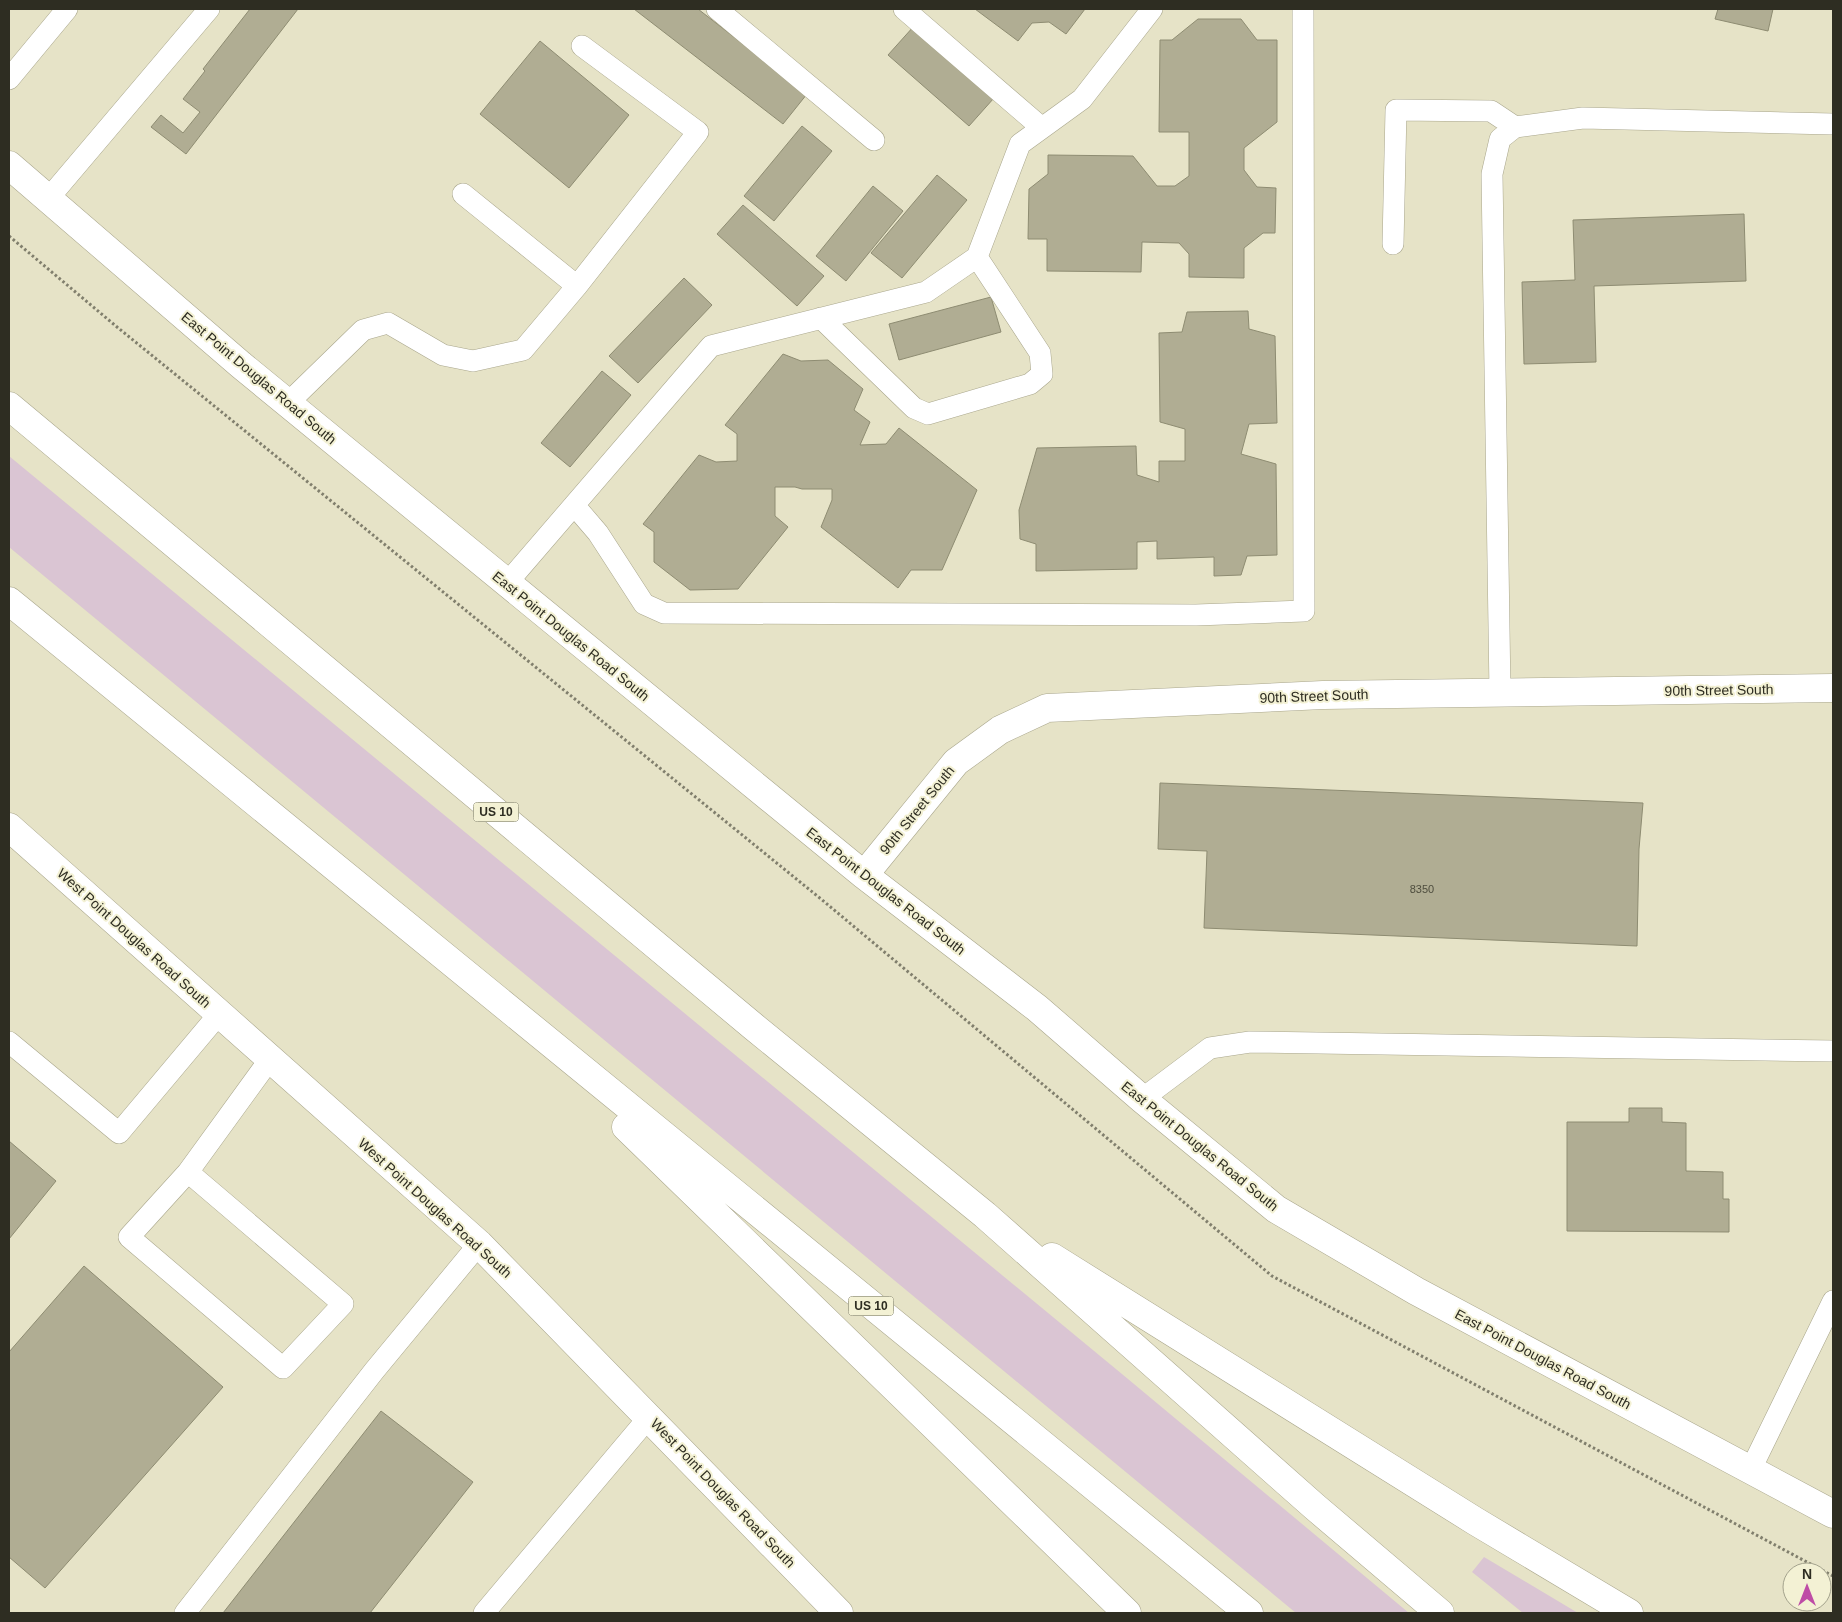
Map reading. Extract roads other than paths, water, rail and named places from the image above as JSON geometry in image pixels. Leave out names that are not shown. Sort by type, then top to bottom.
[{"type":"main road","name":"East Point Douglas Road South","points":[[9,165],[288,402],[507,583],[864,875],[1037,1008],[1142,1099],[1276,1209],[1416,1291],[1833,1514]]},
{"type":"main road","name":"US 10","points":[[9,406],[746,1021],[985,1215],[1315,1507],[1440,1613]]},
{"type":"main road","name":"US 10","points":[[9,601],[494,999],[1249,1613]]},
{"type":"main road","name":"90th Street South","points":[[864,875],[956,762],[1000,730],[1047,708],[1323,695],[1833,688]]},
{"type":"main road","name":"West Point Douglas Road South","points":[[9,827],[479,1244],[839,1613]]},
{"type":"main road","points":[[494,999],[1127,1613]]},
{"type":"main road","points":[[985,1215],[1474,1521],[1629,1613]]},
{"type":"lane","points":[[9,79],[67,9]]},
{"type":"lane","points":[[48,199],[209,9]]},
{"type":"lane","points":[[716,9],[874,140]]},
{"type":"lane","points":[[904,9],[1042,128]]},
{"type":"lane","points":[[507,583],[711,346],[926,292],[977,257],[1020,144],[1082,99],[1152,9]]},
{"type":"lane","points":[[574,505],[598,533],[644,604],[664,614],[1196,615],[1304,611],[1304,9]]},
{"type":"lane","points":[[288,402],[363,330],[388,323],[443,355],[473,361],[523,350],[577,286],[698,132],[582,46]]},
{"type":"lane","points":[[1393,244],[1396,110],[1491,111],[1515,127]]},
{"type":"lane","points":[[1500,692],[1492,174],[1500,139],[1515,127],[1583,118],[1833,124]]},
{"type":"lane","points":[[463,194],[577,286]]},
{"type":"lane","points":[[821,318],[914,408],[928,414],[1030,384],[1042,374],[1040,353],[977,257]]},
{"type":"lane","points":[[9,1042],[119,1132],[219,1014]]},
{"type":"lane","points":[[1142,1099],[1210,1048],[1250,1042],[1833,1051]]},
{"type":"lane","points":[[188,1172],[343,1304],[283,1368],[129,1237],[188,1172],[270,1059]]},
{"type":"lane","points":[[185,1613],[374,1371],[479,1244]]},
{"type":"lane","points":[[1751,1470],[1833,1301]]},
{"type":"lane","points":[[484,1613],[649,1417]]}]
